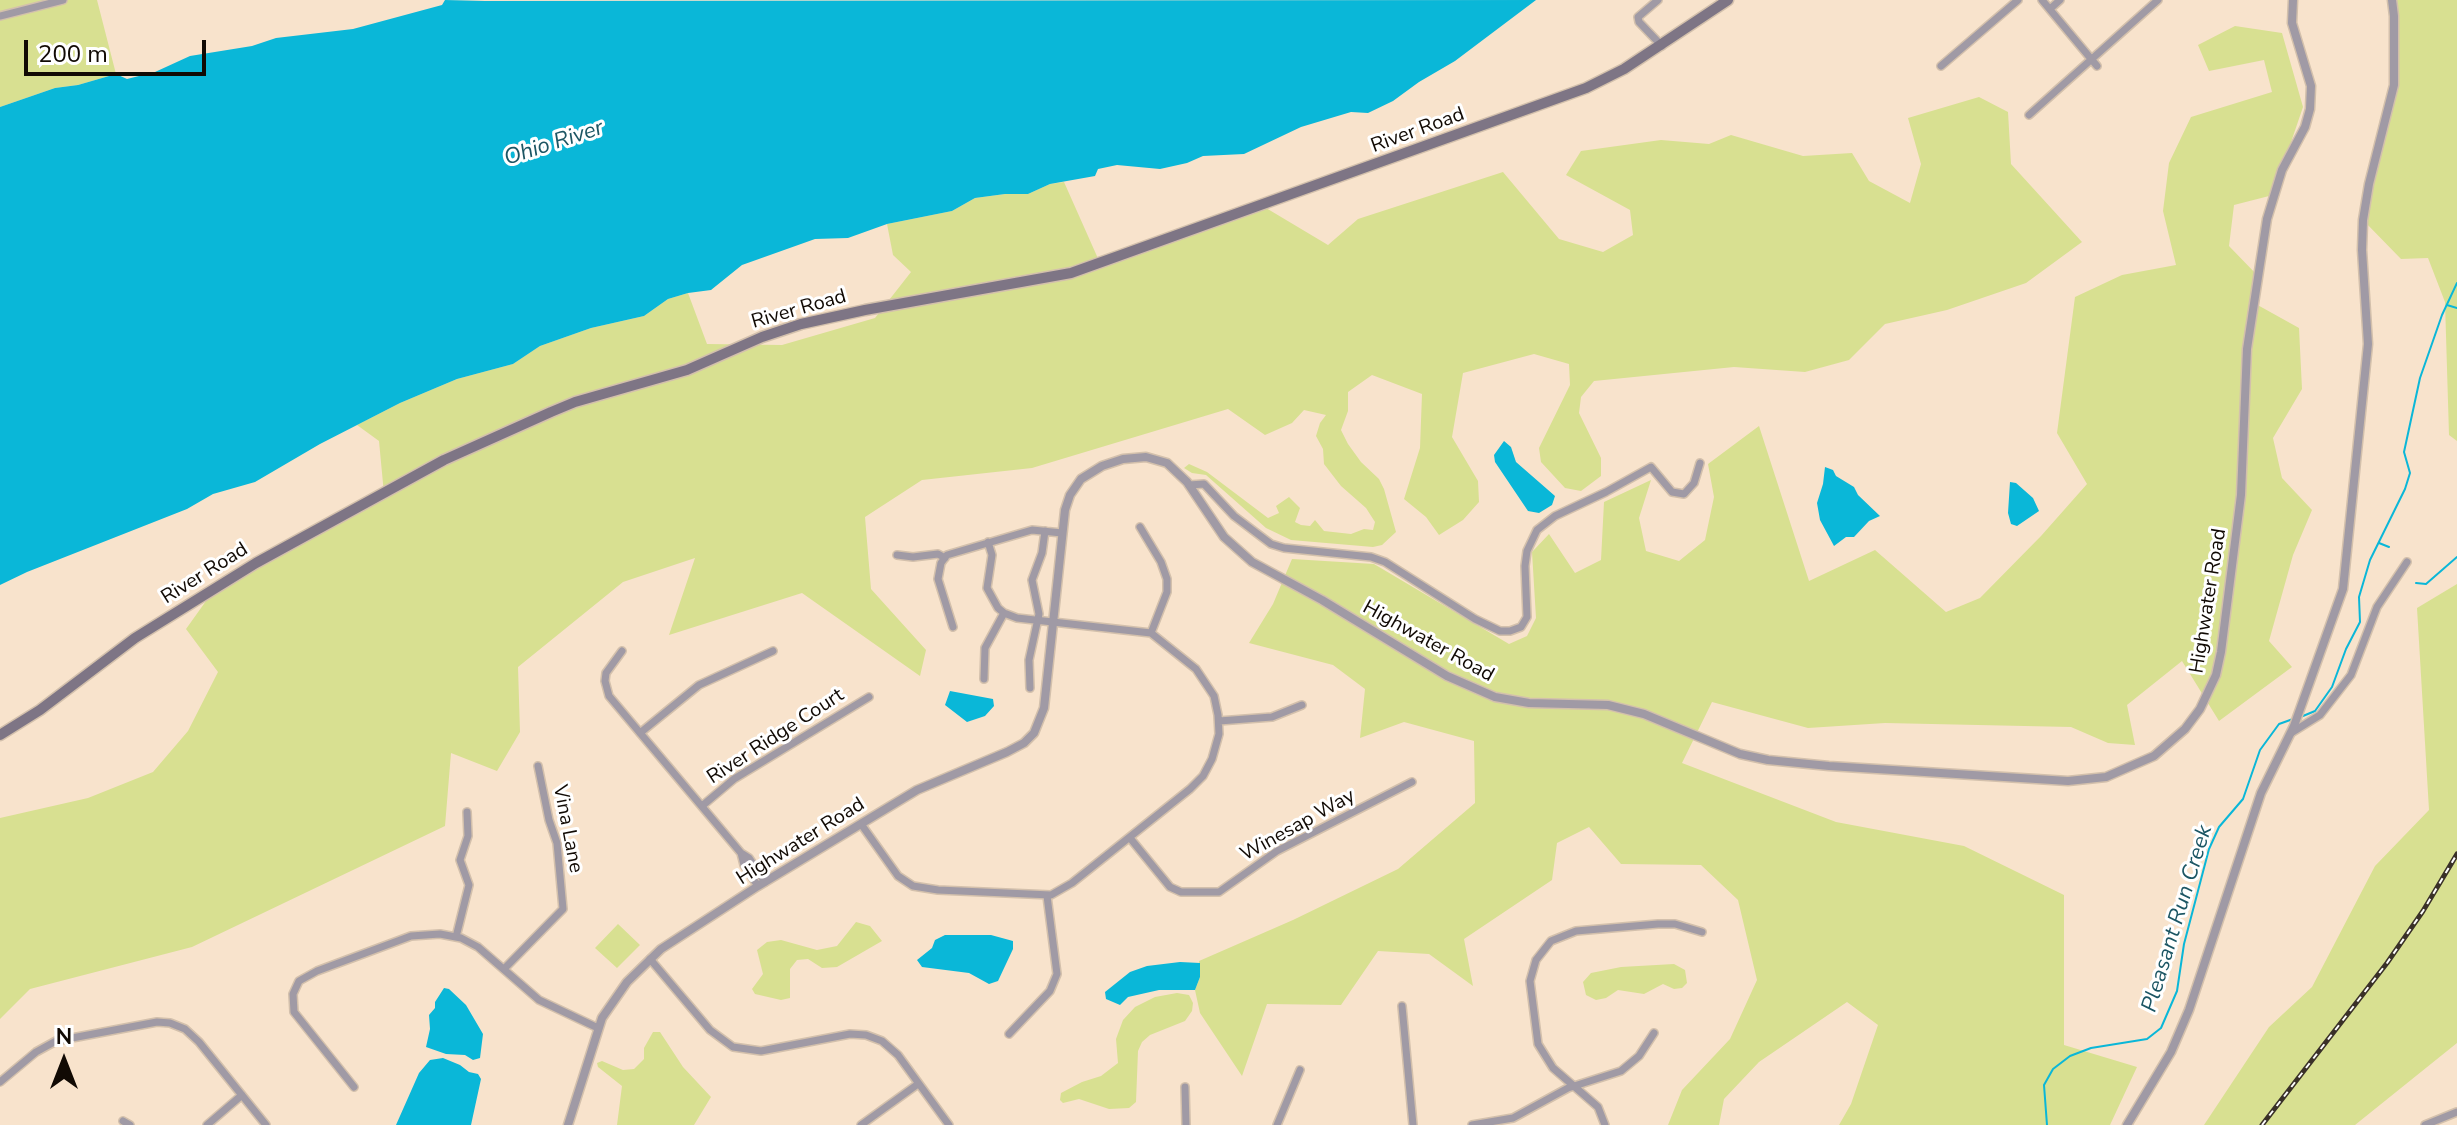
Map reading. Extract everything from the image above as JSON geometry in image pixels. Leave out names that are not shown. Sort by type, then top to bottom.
[{"type":"main road","name":"River Road","points":[[0,735],[40,710],[135,638],[256,563],[444,460],[551,412],[575,402],[687,370],[762,337],[801,324],[1071,273],[1558,100],[1624,69],[1727,0]]},
{"type":"street","points":[[0,16],[63,0]]},
{"type":"street","points":[[1658,0],[1638,17],[1639,22],[1662,46]]},
{"type":"street","points":[[1941,66],[2018,0]]},
{"type":"street","points":[[2042,0],[2095,63]]},
{"type":"street","points":[[2050,9],[2060,0]]},
{"type":"street","points":[[2029,115],[2095,63],[2158,0]]},
{"type":"street","name":"Highwater Road","points":[[568,1125],[598,1028],[616,996],[650,959],[761,884],[929,784],[1007,752],[1028,740],[1044,708],[1065,510],[1074,489],[1087,474],[1133,457],[1153,458],[1174,468],[1224,537],[1256,564],[1447,676],[1495,697],[1516,701],[1597,704],[1631,710],[1740,754],[1768,760],[2068,781],[2093,780],[2135,766],[2169,745],[2191,722],[2211,688],[2221,652],[2241,495],[2245,372],[2267,219],[2282,170],[2305,127],[2310,109],[2311,86],[2292,23],[2293,0]]},
{"type":"street","points":[[2127,1125],[2176,1042],[2189,1010],[2261,793],[2292,729],[2343,589],[2368,344],[2363,220],[2394,85],[2392,0]]},
{"type":"street","points":[[1189,485],[1204,484],[1234,516],[1271,544],[1371,557],[1385,562],[1475,619],[1505,632],[1521,627],[1527,617],[1525,566],[1527,551],[1537,530],[1555,516],[1598,497],[1651,467],[1672,492],[1684,494],[1694,483],[1700,463]]},
{"type":"street","points":[[1140,527],[1161,562],[1167,579],[1167,592],[1151,633]]},
{"type":"street","points":[[953,627],[938,579],[945,558],[955,551],[1032,530],[1062,533]]},
{"type":"street","points":[[1030,688],[1029,660],[1039,620],[1032,580],[1042,553],[1045,531]]},
{"type":"street","points":[[861,824],[890,866],[904,882],[913,886],[1047,896],[1065,889],[1203,776],[1216,746],[1219,721],[1214,696],[1196,669],[1151,633],[1017,618],[1004,613],[987,588],[992,555],[988,542]]},
{"type":"street","points":[[897,555],[938,554],[945,558]]},
{"type":"street","points":[[2292,729],[2303,728],[2337,696],[2358,662],[2377,607],[2407,562]]},
{"type":"street","points":[[984,679],[985,648],[1004,613]]},
{"type":"street","points":[[622,651],[608,669],[606,689],[741,853],[749,858],[761,884]]},
{"type":"street","points":[[640,733],[699,685],[773,651]]},
{"type":"street","name":"River Ridge Court","points":[[702,806],[734,779],[869,697]]},
{"type":"street","points":[[1219,721],[1272,717],[1302,705]]},
{"type":"street","name":"Vina Lane","points":[[504,969],[563,909],[557,843],[538,766]]},
{"type":"street","name":"Winesap Way","points":[[1130,838],[1170,887],[1181,892],[1219,892],[1277,851],[1412,782]]},
{"type":"street","points":[[456,937],[469,885],[460,860],[468,836],[467,812]]},
{"type":"street","points":[[1009,1034],[1050,991],[1057,974],[1047,896]]},
{"type":"street","points":[[1605,1125],[1598,1107],[1553,1068],[1544,1055],[1535,1030],[1530,981],[1536,960],[1545,946],[1567,933],[1675,924],[1702,932]]},
{"type":"street","points":[[354,1087],[294,1012],[293,994],[299,981],[317,971],[411,936],[440,934],[478,947],[539,1000],[598,1028]]},
{"type":"street","points":[[650,959],[710,1030],[733,1047],[761,1051],[850,1034],[866,1035],[889,1046],[949,1125]]},
{"type":"street","points":[[1402,1006],[1413,1125]]},
{"type":"street","points":[[0,1082],[36,1052],[56,1041],[145,1024],[170,1023],[185,1029],[199,1042],[266,1125]]},
{"type":"street","points":[[1472,1125],[1513,1118],[1574,1086],[1621,1071],[1639,1056],[1654,1033]]},
{"type":"street","points":[[1277,1125],[1300,1070]]},
{"type":"street","points":[[861,1125],[918,1084]]},
{"type":"street","points":[[1185,1087],[1186,1125]]},
{"type":"street","points":[[207,1125],[242,1095]]},
{"type":"street","points":[[2425,1125],[2457,1112]]},
{"type":"green space","points":[[0,0],[97,0],[116,74],[55,88],[0,107]]},
{"type":"green space","points":[[2390,0],[2457,0],[2457,441],[2449,435],[2445,302],[2428,258],[2401,259],[2363,220],[2394,85]]},
{"type":"green space","points":[[2235,26],[2282,33],[2303,107],[2273,195],[2234,205],[2229,246],[2259,277],[2254,303],[2299,328],[2302,389],[2273,438],[2282,478],[2312,510],[2293,555],[2269,641],[2292,667],[2219,721],[2182,661],[2127,705],[2135,745],[2108,743],[2071,727],[1885,723],[1808,728],[1712,702],[1682,763],[1836,822],[1964,846],[2064,895],[2064,1045],[2137,1067],[2110,1125],[1839,1125],[1851,1104],[1878,1025],[1847,1002],[1759,1062],[1724,1099],[1719,1125],[1668,1125],[1682,1090],[1730,1039],[1757,980],[1738,900],[1701,865],[1621,864],[1589,827],[1557,843],[1552,880],[1464,939],[1473,986],[1429,954],[1378,951],[1341,1005],[1267,1004],[1242,1076],[1200,1013],[1195,990],[1200,977],[1199,961],[1398,869],[1475,803],[1474,741],[1404,722],[1360,738],[1365,689],[1333,665],[1249,643],[1273,604],[1292,559],[1374,564],[1509,644],[1527,636],[1536,618],[1532,552],[1549,534],[1575,573],[1601,560],[1604,502],[1651,480],[1639,518],[1646,551],[1679,561],[1705,540],[1714,497],[1708,464],[1759,426],[1809,581],[1875,550],[1946,612],[1980,598],[2087,484],[2057,433],[2075,297],[2122,275],[2176,265],[2163,211],[2169,163],[2191,117],[2272,92],[2264,60],[2209,71],[2198,45]]},
{"type":"green space","points":[[1979,97],[2008,112],[2011,164],[2082,242],[2026,283],[1947,310],[1885,324],[1849,360],[1805,372],[1734,367],[1594,381],[1581,397],[1579,413],[1601,458],[1601,476],[1581,491],[1565,488],[1541,462],[1539,448],[1570,385],[1569,364],[1534,354],[1463,373],[1452,437],[1478,481],[1479,502],[1463,520],[1439,535],[1426,517],[1404,499],[1420,448],[1422,394],[1372,375],[1348,392],[1348,411],[1341,430],[1361,462],[1379,479],[1384,489],[1396,532],[1382,545],[1373,547],[1291,540],[1266,528],[1206,475],[1184,468],[1189,464],[1207,472],[1268,518],[1279,513],[1276,506],[1289,497],[1300,508],[1295,522],[1301,525],[1310,526],[1315,520],[1324,531],[1351,534],[1364,529],[1373,530],[1375,522],[1366,508],[1341,486],[1324,464],[1323,449],[1316,436],[1326,415],[1304,410],[1292,423],[1265,435],[1228,409],[1032,468],[922,480],[865,517],[871,589],[926,650],[920,676],[802,593],[669,635],[695,558],[623,582],[518,667],[520,732],[497,771],[451,753],[445,826],[192,947],[30,989],[0,1019],[0,818],[88,798],[153,772],[188,731],[218,672],[186,629],[216,587],[384,494],[379,441],[357,425],[400,403],[457,379],[513,364],[540,346],[591,328],[644,316],[668,299],[688,293],[707,344],[782,345],[875,318],[911,272],[893,255],[887,224],[952,211],[975,198],[1028,194],[1050,184],[1064,182],[1100,263],[1261,205],[1328,245],[1358,219],[1503,172],[1559,239],[1603,252],[1633,235],[1630,210],[1566,175],[1581,151],[1661,140],[1709,144],[1731,135],[1803,156],[1852,153],[1869,181],[1910,203],[1921,164],[1908,118]]},
{"type":"green space","points":[[2457,584],[2457,1043],[2355,1125],[2204,1125],[2269,1027],[2312,987],[2375,866],[2429,810],[2417,608]]},
{"type":"green space","points":[[856,922],[870,926],[882,941],[837,967],[822,968],[808,959],[797,960],[790,969],[790,998],[781,1000],[755,994],[752,989],[763,974],[757,950],[767,942],[781,940],[817,950],[837,946]]},
{"type":"green space","points":[[618,924],[640,945],[617,968],[595,948]]},
{"type":"green space","points":[[1674,964],[1685,970],[1687,983],[1682,988],[1674,989],[1663,984],[1644,994],[1618,990],[1596,1000],[1586,995],[1583,982],[1591,973],[1621,967]]},
{"type":"green space","points":[[1177,993],[1189,995],[1193,1003],[1192,1011],[1185,1021],[1150,1035],[1142,1042],[1138,1051],[1136,1102],[1129,1108],[1109,1109],[1079,1099],[1063,1103],[1060,1100],[1061,1093],[1101,1076],[1118,1063],[1116,1039],[1123,1020],[1135,1007],[1155,997]]},
{"type":"green space","points":[[653,1032],[660,1032],[683,1067],[711,1097],[694,1125],[617,1125],[622,1086],[597,1063],[602,1061],[623,1070],[634,1069],[644,1059],[644,1048]]},
{"type":"water","name":"Ohio River","points":[[445,0],[1536,0],[1455,61],[1393,101],[1368,113],[1351,112],[1301,127],[1244,154],[1203,156],[1160,169],[1117,165],[1098,169],[1095,176],[1050,184],[1028,194],[975,198],[952,211],[887,224],[848,238],[815,239],[742,265],[711,290],[668,299],[644,316],[591,328],[540,346],[513,364],[457,379],[400,403],[255,482],[213,494],[187,509],[0,585],[0,107],[55,88],[116,74],[127,79],[155,72],[190,56],[252,46],[276,38],[353,29],[442,5]]},
{"type":"water","points":[[1504,441],[1511,447],[1516,462],[1555,496],[1552,505],[1539,513],[1528,511],[1495,462],[1494,455]]},
{"type":"water","points":[[1825,467],[1854,487],[1880,516],[1869,521],[1854,537],[1846,537],[1834,546],[1820,520],[1817,503]]},
{"type":"water","points":[[2010,482],[2016,483],[2033,498],[2039,511],[2017,526],[2011,524],[2008,513]]},
{"type":"water","points":[[950,691],[993,699],[994,706],[985,716],[967,722],[945,705]]},
{"type":"water","points":[[945,935],[991,935],[1013,941],[1013,949],[998,981],[989,984],[969,973],[922,967],[917,960],[932,948],[935,940]]},
{"type":"water","points":[[1200,963],[1200,977],[1195,990],[1159,990],[1128,997],[1120,1005],[1106,999],[1105,992],[1130,972],[1147,966]]},
{"type":"water","points":[[444,988],[466,1005],[483,1034],[480,1058],[473,1060],[465,1055],[446,1054],[426,1047],[429,1015]]},
{"type":"water","points":[[443,1058],[478,1074],[481,1079],[471,1125],[396,1125],[419,1073],[430,1060]]},
{"type":"waterway","name":"Pleasant Run Creek","points":[[2303,716],[2315,711],[2332,687],[2360,622],[2359,597],[2370,560],[2410,473],[2404,452],[2420,378],[2457,283]]},
{"type":"waterway","points":[[2447,305],[2457,308]]},
{"type":"waterway","points":[[2379,543],[2389,547]]},
{"type":"waterway","points":[[2416,583],[2426,584],[2457,557]]},
{"type":"waterway","name":"Pleasant Run Creek","points":[[2047,1125],[2044,1085],[2053,1069],[2070,1056],[2091,1048],[2147,1039],[2161,1028],[2177,991],[2184,944],[2209,849],[2219,827],[2243,799],[2260,750],[2279,724],[2293,719]]},
{"type":"railway","points":[[2262,1125],[2387,963],[2457,854]]}]
